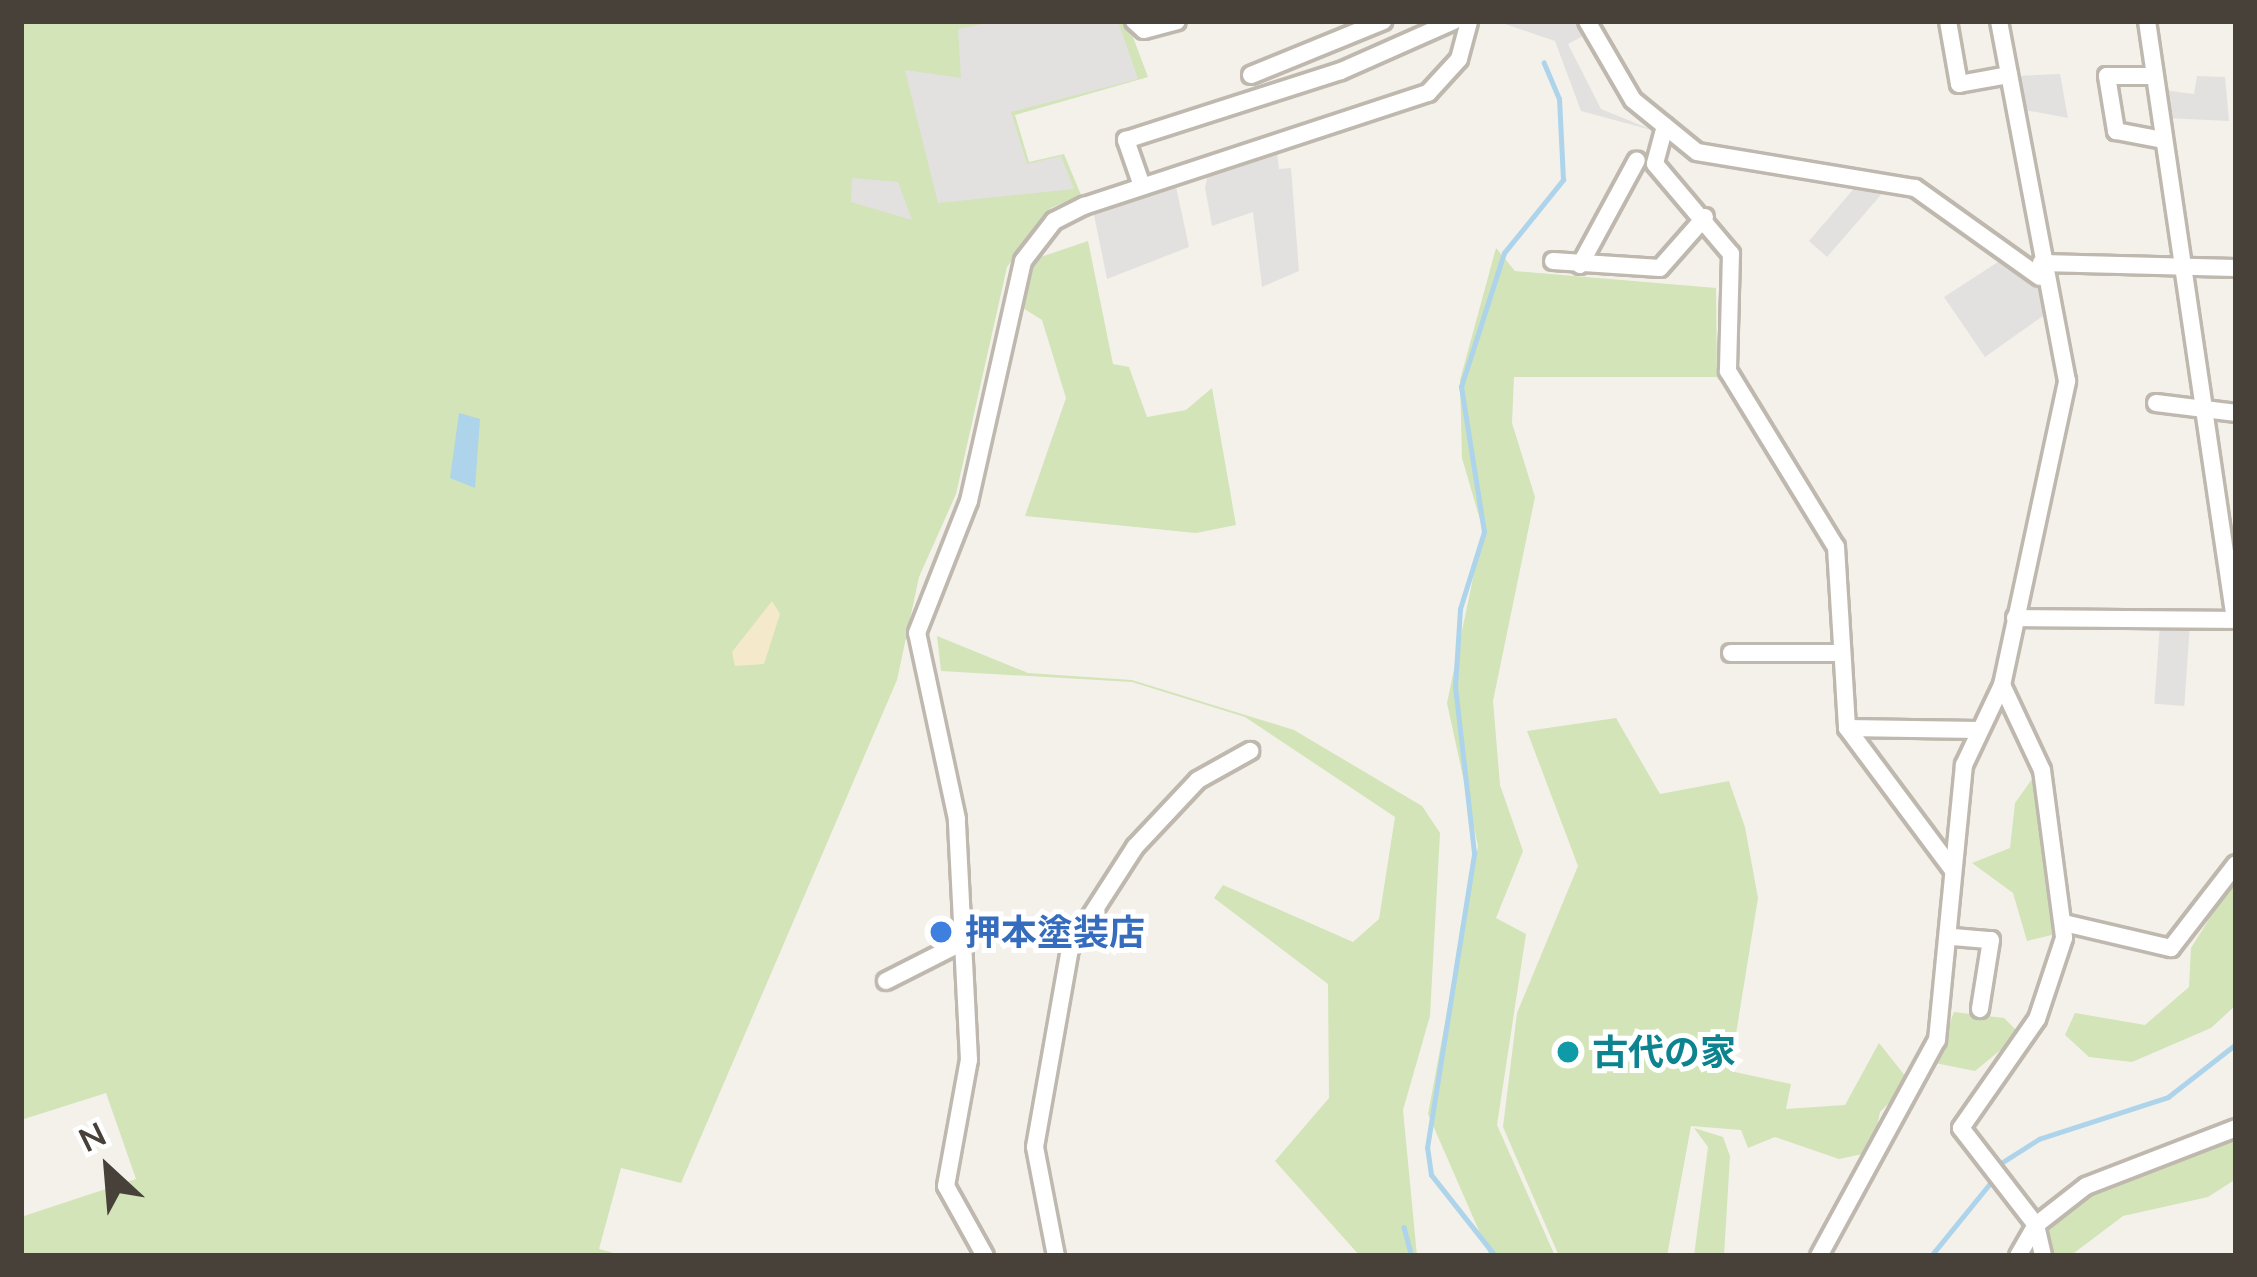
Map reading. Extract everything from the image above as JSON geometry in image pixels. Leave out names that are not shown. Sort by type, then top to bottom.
[{"type":"street","points":[[1134,21],[1144,30],[1176,21]]},
{"type":"street","points":[[1252,75],[1383,21]]},
{"type":"street","points":[[1141,183],[1126,140],[1341,71],[1454,21]]},
{"type":"street","points":[[985,1256],[946,1186],[969,1060],[956,787],[917,633],[969,501],[1024,261],[1054,221],[1141,183],[1414,100],[1456,63],[1469,21]]},
{"type":"street","points":[[1587,21],[1633,100],[1719,160],[1932,195],[2040,270],[2236,268]]},
{"type":"street","points":[[1948,21],[1959,84],[2009,76]]},
{"type":"street","points":[[1819,1256],[1936,1040],[1953,937],[1952,869],[1978,730],[2002,685],[2067,381],[2040,270],[1999,21]]},
{"type":"street","points":[[2015,617],[2235,620],[2147,21]]},
{"type":"street","points":[[2155,76],[2107,76],[2116,131],[2163,140]]},
{"type":"street","points":[[1580,265],[1665,126]]},
{"type":"street","points":[[1617,155],[1646,162],[1705,217],[1731,254],[1728,371],[1836,547],[1847,728],[1952,869]]},
{"type":"street","points":[[1553,261],[1660,268],[1705,217]]},
{"type":"street","points":[[2156,404],[2202,405],[2236,413]]},
{"type":"street","points":[[1731,653],[1841,653]]},
{"type":"street","points":[[2002,685],[2042,770],[2064,922],[2037,1019],[1961,1128],[1993,1177],[2036,1225],[2043,1256]]},
{"type":"street","points":[[1847,728],[1978,730]]},
{"type":"street","points":[[1056,1256],[1035,1147],[1070,948],[1136,847],[1198,780],[1250,751]]},
{"type":"street","points":[[2064,922],[2170,947],[2236,864]]},
{"type":"street","points":[[1953,937],[1990,940],[1980,1009]]},
{"type":"street","points":[[886,981],[961,943]]},
{"type":"street","points":[[2018,1256],[2036,1225],[2086,1186],[2236,1128]]},
{"type":"green space","points":[[21,21],[1127,21],[1148,77],[1015,115],[1029,162],[1064,154],[1081,195],[1051,208],[1007,267],[956,494],[919,577],[897,680],[681,1183],[621,1168],[599,1249],[625,1256],[21,1256],[21,1217],[136,1179],[106,1093],[21,1120]]},
{"type":"green space","points":[[1088,241],[1113,364],[1129,367],[1147,417],[1186,410],[1212,388],[1236,525],[1196,533],[1025,516],[1066,398],[1042,320],[1018,305],[1029,261]]},
{"type":"green space","points":[[1496,248],[1515,271],[1716,288],[1717,377],[1514,377],[1512,423],[1535,497],[1493,701],[1500,785],[1523,851],[1496,918],[1526,934],[1497,1125],[1555,1256],[1490,1256],[1428,1114],[1478,846],[1447,703],[1483,530],[1462,458],[1460,380]]},
{"type":"green space","points":[[937,636],[1028,673],[1132,680],[1294,730],[1422,806],[1440,833],[1430,1016],[1403,1110],[1417,1256],[1360,1256],[1275,1161],[1329,1098],[1328,984],[1214,898],[1223,885],[1353,942],[1379,919],[1395,817],[1245,717],[1132,682],[941,671]]},
{"type":"green space","points":[[1616,718],[1660,794],[1729,781],[1745,827],[1758,898],[1730,1071],[1791,1084],[1786,1109],[1845,1105],[1879,1043],[1910,1082],[1880,1112],[1872,1152],[1839,1159],[1775,1137],[1748,1148],[1741,1130],[1691,1126],[1667,1256],[1559,1256],[1503,1127],[1517,1013],[1578,866],[1527,731]]},
{"type":"green space","points":[[2032,779],[2058,919],[2056,934],[2027,941],[2013,893],[1972,863],[2010,848],[2015,803]]},
{"type":"green space","points":[[2236,876],[2236,1005],[2211,1028],[2132,1062],[2089,1057],[2065,1035],[2075,1013],[2145,1025],[2189,987],[2191,948]]},
{"type":"green space","points":[[1954,1012],[2004,1018],[2020,1034],[1975,1071],[1935,1063]]},
{"type":"green space","points":[[1694,1128],[1723,1137],[1730,1156],[1724,1256],[1694,1256],[1708,1147]]},
{"type":"green space","points":[[2236,1136],[2236,1179],[2208,1197],[2123,1216],[2070,1256],[2022,1256],[2088,1190]]},
{"type":"sand","points":[[772,601],[780,614],[764,664],[735,666],[732,652]]},
{"type":"shaded area","points":[[998,21],[1118,21],[1138,79],[1011,112],[1027,164],[1061,156],[1074,189],[938,203],[905,70],[961,78],[958,29]]},
{"type":"shaded area","points":[[1580,21],[1591,32],[1568,44],[1601,109],[1655,131],[1581,111],[1555,41],[1505,24]]},
{"type":"shaded area","points":[[2060,74],[2068,118],[2020,109],[2014,76]]},
{"type":"shaded area","points":[[2197,76],[2225,77],[2229,121],[2166,118],[2163,90],[2194,94]]},
{"type":"shaded area","points":[[1276,145],[1279,169],[1291,168],[1299,271],[1262,287],[1253,212],[1212,226],[1205,187],[1210,166],[1261,159]]},
{"type":"shaded area","points":[[1174,177],[1189,247],[1107,279],[1093,210]]},
{"type":"shaded area","points":[[852,178],[898,182],[912,220],[851,202]]},
{"type":"shaded area","points":[[1857,185],[1886,189],[1827,257],[1809,241]]},
{"type":"shaded area","points":[[1998,262],[2037,287],[2047,313],[1985,357],[1944,297]]},
{"type":"shaded area","points":[[2160,623],[2190,625],[2184,706],[2154,704]]},
{"type":"water","points":[[459,413],[480,419],[475,488],[450,478]]},
{"type":"waterway","points":[[1495,1256],[1431,1175],[1427,1148],[1474,853],[1455,687],[1460,609],[1484,532],[1461,387],[1504,253],[1563,180],[1559,99],[1544,63]]},
{"type":"waterway","points":[[1995,1167],[2039,1139],[2168,1097],[2236,1044]]},
{"type":"waterway","points":[[1931,1256],[1992,1181]]},
{"type":"waterway","points":[[1404,1227],[1412,1256]]},
{"type":"place","name":"押本塗装店","points":[[941,932]]},
{"type":"place","name":"古代の家","points":[[1568,1052]]}]
